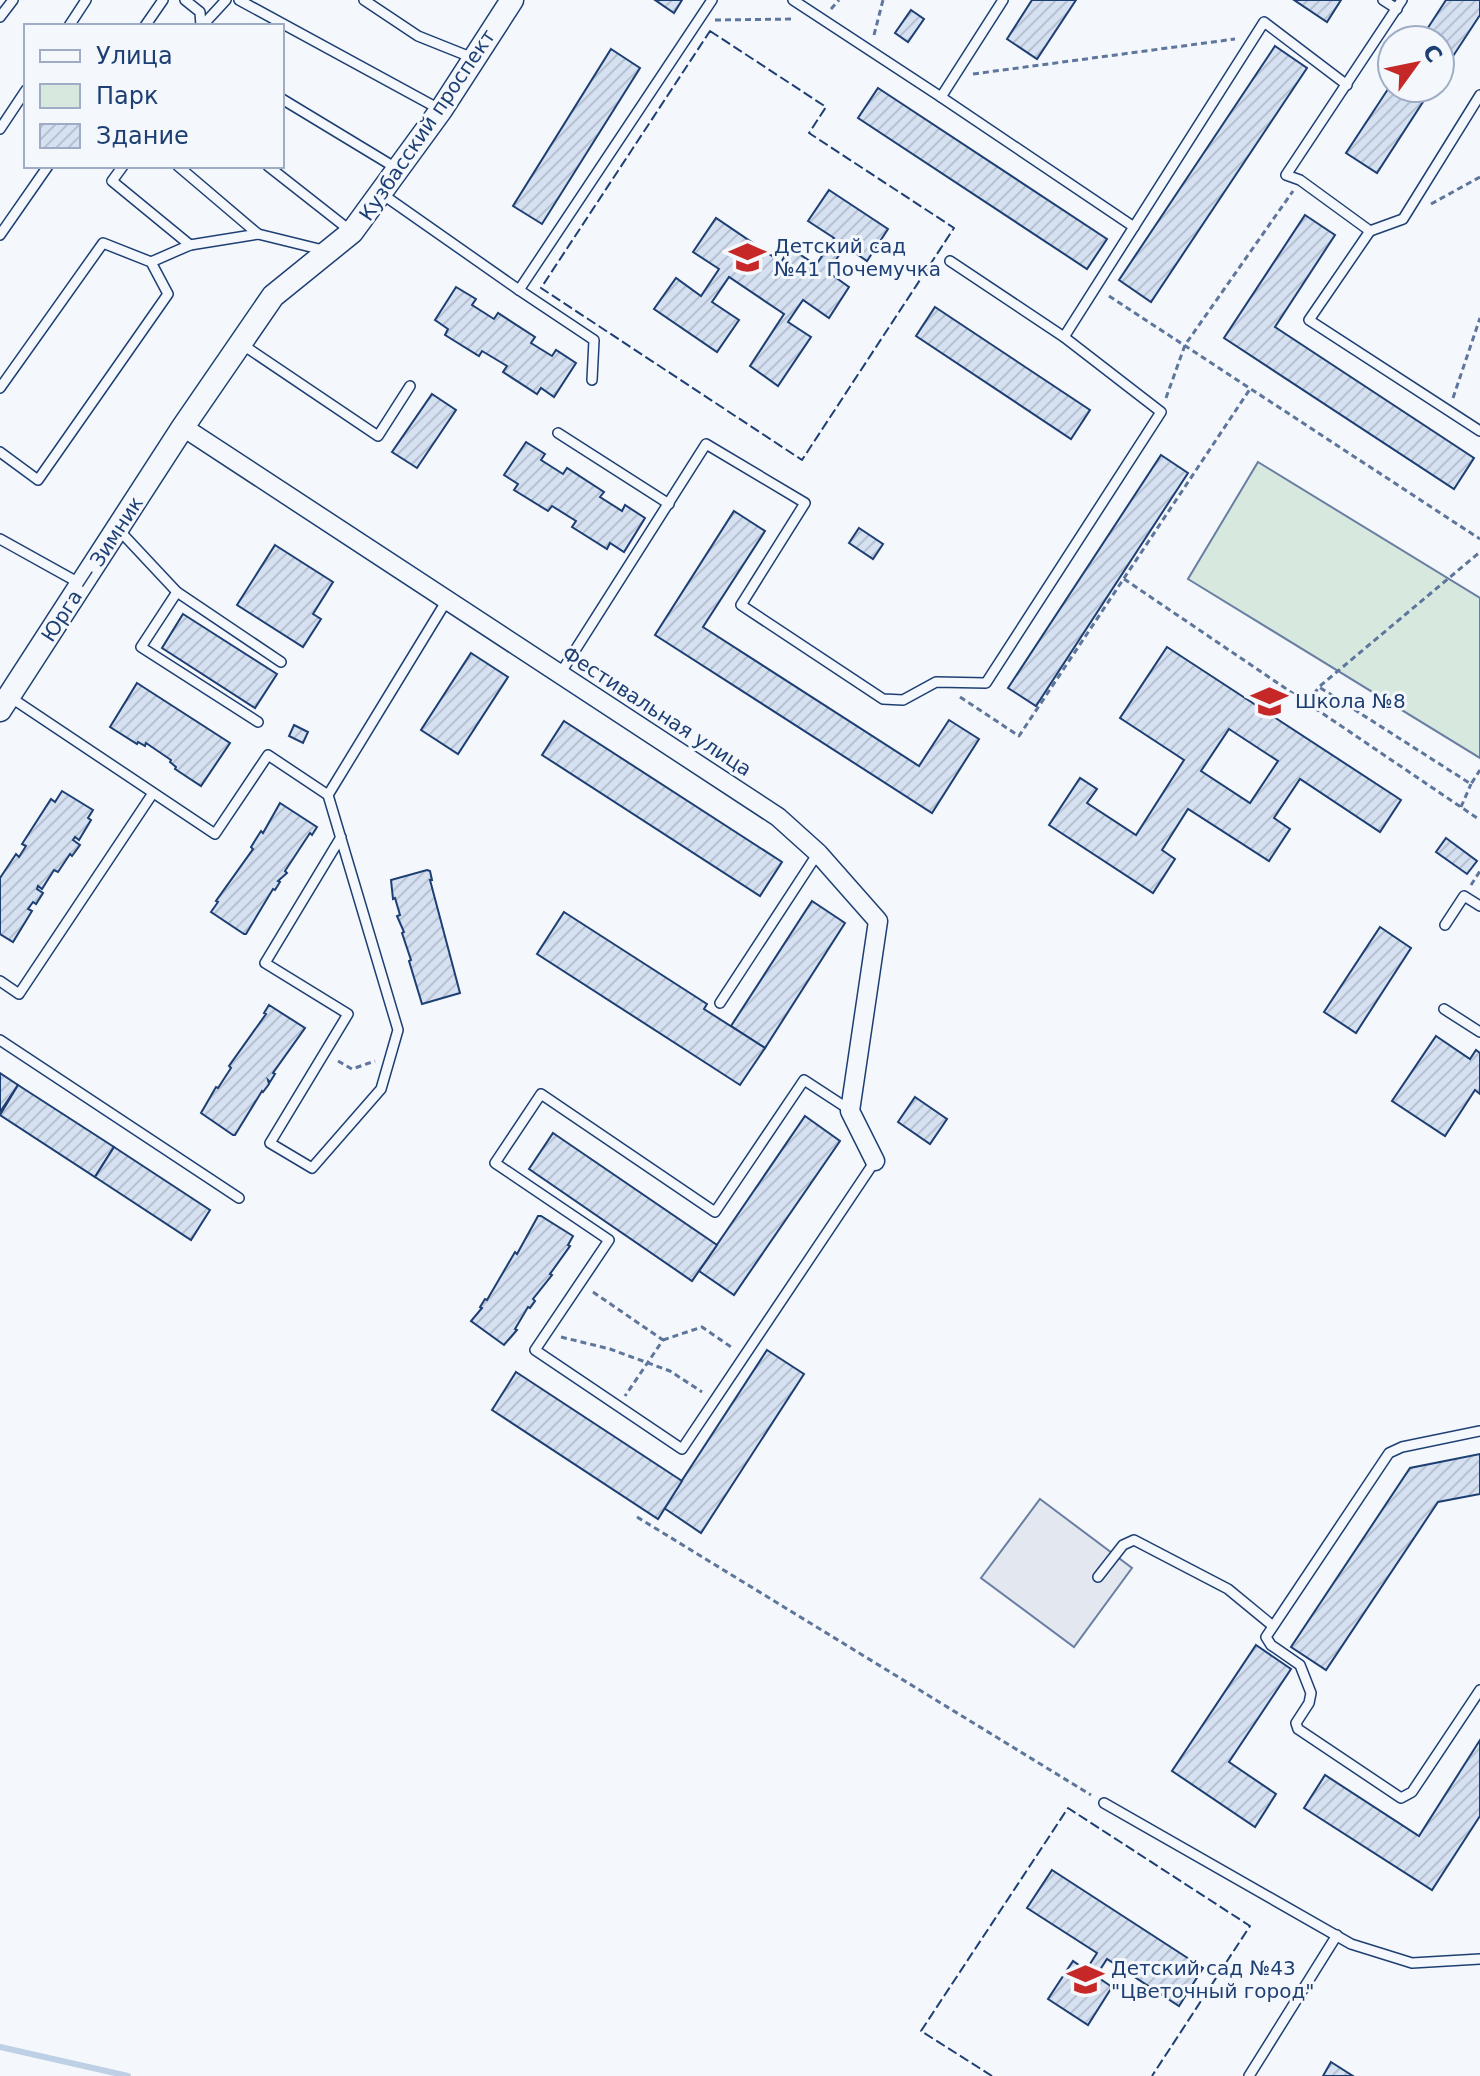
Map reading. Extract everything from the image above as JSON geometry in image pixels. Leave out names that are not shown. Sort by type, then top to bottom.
[{"type":"street","name":"Кузбасский проспект","points":[[183,427],[273,296],[352,232],[382,194],[512,0]]},
{"type":"street","name":"Юрга — Зимник","points":[[5,704],[183,427]]},
{"type":"street","name":"Фестивальная улица","points":[[183,427],[778,817],[818,853],[878,921],[850,1111]]},
{"type":"street","points":[[850,1111],[875,1161]]},
{"type":"lane","points":[[0,17],[13,0]]},
{"type":"lane","points":[[70,24],[86,0]]},
{"type":"lane","points":[[146,24],[163,0]]},
{"type":"lane","points":[[185,0],[200,12],[202,24]]},
{"type":"lane","points":[[204,24],[226,0]]},
{"type":"lane","points":[[239,0],[283,24]]},
{"type":"lane","points":[[364,0],[418,36],[473,58]]},
{"type":"lane","points":[[519,290],[712,0]]},
{"type":"lane","points":[[793,0],[1134,227]]},
{"type":"lane","points":[[941,97],[1003,0]]},
{"type":"lane","points":[[1370,231],[1300,180],[1286,175],[1400,4],[1383,0]]},
{"type":"lane","points":[[1064,337],[1264,22],[1347,85]]},
{"type":"lane","points":[[284,25],[441,110]]},
{"type":"lane","points":[[0,129],[24,93]]},
{"type":"lane","points":[[1480,95],[1403,219],[1370,231],[1309,320],[1480,431]]},
{"type":"lane","points":[[284,100],[399,170]]},
{"type":"lane","points":[[0,235],[47,168]]},
{"type":"lane","points":[[122,168],[112,181],[190,245]]},
{"type":"lane","points":[[180,168],[258,234]]},
{"type":"lane","points":[[271,168],[352,232]]},
{"type":"lane","points":[[382,194],[594,340],[592,380]]},
{"type":"lane","points":[[151,262],[190,245],[258,234],[326,251]]},
{"type":"lane","points":[[0,388],[103,243],[151,262],[168,294],[38,480],[0,452]]},
{"type":"lane","points":[[560,674],[706,444],[805,503],[741,605],[883,699],[903,700],[936,682],[986,683],[1161,412],[1064,337],[950,261]]},
{"type":"lane","points":[[240,343],[378,436],[410,386]]},
{"type":"lane","points":[[558,433],[669,504]]},
{"type":"lane","points":[[118,529],[177,592],[281,662]]},
{"type":"lane","points":[[0,539],[81,584]]},
{"type":"lane","points":[[177,592],[141,647],[258,722]]},
{"type":"lane","points":[[328,795],[447,600]]},
{"type":"lane","points":[[5,704],[215,834],[268,755],[328,795],[341,837],[398,1030],[381,1089],[312,1168],[270,1143],[348,1014],[265,963],[341,837]]},
{"type":"lane","points":[[0,981],[19,994],[153,793]]},
{"type":"lane","points":[[720,1003],[818,853]]},
{"type":"lane","points":[[1445,925],[1464,896],[1480,906]]},
{"type":"lane","points":[[1444,1009],[1480,1032]]},
{"type":"lane","points":[[0,1040],[239,1198]]},
{"type":"lane","points":[[850,1111],[804,1080],[715,1212],[541,1094],[495,1163],[609,1240],[535,1350],[682,1449],[875,1161]]},
{"type":"lane","points":[[1480,1431],[1402,1447],[1389,1453],[1266,1637],[1267,1641],[1300,1665],[1311,1693],[1309,1703],[1296,1723],[1298,1729],[1401,1798],[1412,1792],[1480,1690]]},
{"type":"lane","points":[[1098,1577],[1123,1545],[1134,1540],[1228,1589],[1273,1626]]},
{"type":"lane","points":[[1104,1803],[1351,1944],[1412,1963],[1480,1959]]},
{"type":"lane","points":[[1249,2076],[1337,1935]]},
{"type":"path","points":[[699,20],[821,18],[839,0]]},
{"type":"path","points":[[870,50],[883,0]]},
{"type":"path","points":[[953,77],[1255,37]]},
{"type":"path","points":[[1403,219],[1480,177]]},
{"type":"path","points":[[1161,412],[1185,345],[1300,180]]},
{"type":"path","points":[[1096,287],[1480,539]]},
{"type":"path","points":[[1449,411],[1480,318]]},
{"type":"path","points":[[936,682],[1019,736],[1250,389]]},
{"type":"path","points":[[1307,703],[1319,687],[1480,552]]},
{"type":"path","points":[[1124,579],[1480,820]]},
{"type":"path","points":[[1319,687],[1471,784]]},
{"type":"path","points":[[1461,807],[1480,770]]},
{"type":"path","points":[[324,1053],[352,1069],[391,1055]]},
{"type":"path","points":[[580,1284],[663,1340]]},
{"type":"path","points":[[618,1406],[663,1340],[702,1327],[744,1356]]},
{"type":"path","points":[[546,1334],[610,1349],[670,1371],[715,1399]]},
{"type":"path","points":[[637,1517],[1104,1803]]},
{"type":"green space","points":[[1258,462],[1480,598],[1480,758],[1188,579]]},
{"type":"shaded area","points":[[1040,1499],[1132,1568],[1074,1647],[981,1578]]},
{"type":"building","points":[[655,0],[682,0],[674,13]]},
{"type":"building","points":[[1032,0],[1076,0],[1037,59],[1007,39]]},
{"type":"building","points":[[1294,0],[1341,0],[1327,22]]},
{"type":"building","points":[[1446,0],[1480,0],[1480,15],[1456,52],[1456,24],[1430,24]]},
{"type":"building","points":[[911,10],[924,19],[908,42],[895,33]]},
{"type":"building","points":[[1275,46],[1307,68],[1151,302],[1119,280]]},
{"type":"building","points":[[611,49],[640,68],[542,224],[513,206]]},
{"type":"building","points":[[878,88],[1107,239],[1087,269],[858,118]]},
{"type":"building","points":[[1378,104],[1422,104],[1377,173],[1346,153]]},
{"type":"building","points":[[829,190],[888,229],[867,261],[845,246],[828,272],[849,287],[829,318],[803,300],[788,322],[811,337],[778,386],[750,366],[784,314],[729,277],[712,302],[739,320],[717,352],[654,309],[676,278],[701,296],[719,269],[693,252],[716,218],[781,262],[790,248],[816,265],[834,238],[808,221]]},
{"type":"building","points":[[1305,215],[1335,235],[1275,327],[1474,458],[1454,489],[1224,338]]},
{"type":"building","points":[[456,287],[476,299],[472,305],[494,319],[498,313],[535,337],[531,343],[552,356],[556,350],[576,363],[554,397],[541,388],[537,394],[503,372],[507,366],[482,351],[479,356],[445,335],[448,329],[435,320]]},
{"type":"building","points":[[935,307],[1090,410],[1071,439],[916,336]]},
{"type":"building","points":[[432,394],[456,410],[417,468],[392,452]]},
{"type":"building","points":[[526,442],[545,454],[541,460],[563,474],[567,468],[604,492],[600,497],[622,511],[625,505],[645,518],[624,552],[610,543],[607,549],[572,527],[576,521],[552,506],[548,511],[514,490],[518,484],[504,475]]},
{"type":"building","points":[[1161,455],[1188,473],[1036,706],[1008,688]]},
{"type":"building","points":[[734,511],[765,531],[703,627],[919,766],[949,720],[979,739],[932,813],[655,635]]},
{"type":"building","points":[[859,528],[883,544],[873,559],[849,543]]},
{"type":"building","points":[[275,545],[333,582],[313,614],[321,619],[303,647],[237,605]]},
{"type":"building","points":[[183,614],[277,674],[255,708],[162,648]]},
{"type":"building","points":[[1167,647],[1401,800],[1380,832],[1300,779],[1274,818],[1290,829],[1269,861],[1188,809],[1162,850],[1175,859],[1153,893],[1049,825],[1080,778],[1097,789],[1087,803],[1136,835],[1184,760],[1120,718]],"holes":[[[1229,729],[1278,761],[1250,803],[1201,771]]]},
{"type":"building","points":[[471,653],[508,677],[458,754],[421,730]]},
{"type":"building","points":[[137,683],[230,743],[201,786],[175,769],[171,760],[146,743],[145,746],[137,744],[110,727]]},
{"type":"building","points":[[564,721],[782,862],[760,896],[542,755]]},
{"type":"building","points":[[294,725],[308,732],[303,743],[289,736]]},
{"type":"building","points":[[62,791],[93,810],[88,818],[91,820],[79,840],[75,837],[73,840],[80,845],[72,856],[70,854],[58,872],[54,870],[42,889],[38,886],[37,889],[43,893],[36,904],[33,902],[28,909],[32,911],[13,942],[0,934],[0,878],[16,854],[19,857],[26,846],[22,844],[51,799],[55,802]]},
{"type":"building","points":[[280,803],[317,827],[312,835],[310,833],[285,871],[287,873],[278,881],[244,934],[211,912]]},
{"type":"building","points":[[1446,838],[1477,861],[1467,874],[1436,852]]},
{"type":"building","points":[[430,871],[460,993],[422,1004],[397,916],[400,915],[393,899],[391,880]]},
{"type":"building","points":[[812,901],[845,923],[765,1048],[731,1026]]},
{"type":"building","points":[[564,912],[707,1004],[704,1009],[765,1048],[740,1085],[537,954]]},
{"type":"building","points":[[1380,927],[1411,948],[1356,1033],[1324,1012]]},
{"type":"building","points":[[269,1005],[305,1028],[233,1135],[201,1113]]},
{"type":"building","points":[[1436,1036],[1470,1059],[1476,1050],[1480,1053],[1480,1094],[1475,1090],[1445,1136],[1392,1101]]},
{"type":"building","points":[[0,1073],[18,1085],[0,1112]]},
{"type":"building","points":[[18,1085],[114,1147],[95,1177],[0,1115]]},
{"type":"building","points":[[915,1097],[947,1119],[930,1144],[898,1122]]},
{"type":"building","points":[[805,1116],[840,1141],[734,1295],[699,1271]]},
{"type":"building","points":[[553,1133],[717,1245],[692,1281],[529,1169]]},
{"type":"building","points":[[114,1147],[210,1210],[191,1240],[95,1177]]},
{"type":"building","points":[[538,1216],[573,1236],[552,1275],[504,1345],[471,1321],[515,1252],[517,1254]]},
{"type":"building","points":[[767,1350],[804,1374],[701,1533],[664,1508]]},
{"type":"building","points":[[516,1372],[682,1481],[658,1519],[492,1410]]},
{"type":"building","points":[[1480,1454],[1480,1494],[1438,1502],[1326,1670],[1291,1647],[1410,1468]]},
{"type":"building","points":[[1256,1645],[1291,1669],[1229,1762],[1276,1794],[1255,1827],[1172,1771]]},
{"type":"building","points":[[1480,1740],[1480,1816],[1432,1890],[1304,1808],[1325,1775],[1419,1836]]},
{"type":"building","points":[[1052,1870],[1203,1968],[1179,2006],[1107,1959],[1096,1976],[1112,1987],[1088,2025],[1048,1999],[1073,1961],[1086,1970],[1097,1953],[1027,1908]]},
{"type":"building","points":[[1331,2062],[1353,2076],[1323,2076]]},
{"type":"waterway","points":[[0,2047],[128,2076]]},
{"type":"fence","points":[[710,31],[826,107],[809,133],[954,228],[802,460],[541,288],[710,31]]},
{"type":"fence","points":[[992,2076],[921,2031],[1068,1808],[1250,1926],[1152,2076]]},
{"type":"place","name":"Детский сад №41 Почемучка","points":[[748,258]]},
{"type":"place","name":"Школа №8","points":[[1269,701]]},
{"type":"place","name":"Детский сад №43 \"Цветочный город\"","points":[[1085,1979]]}]
